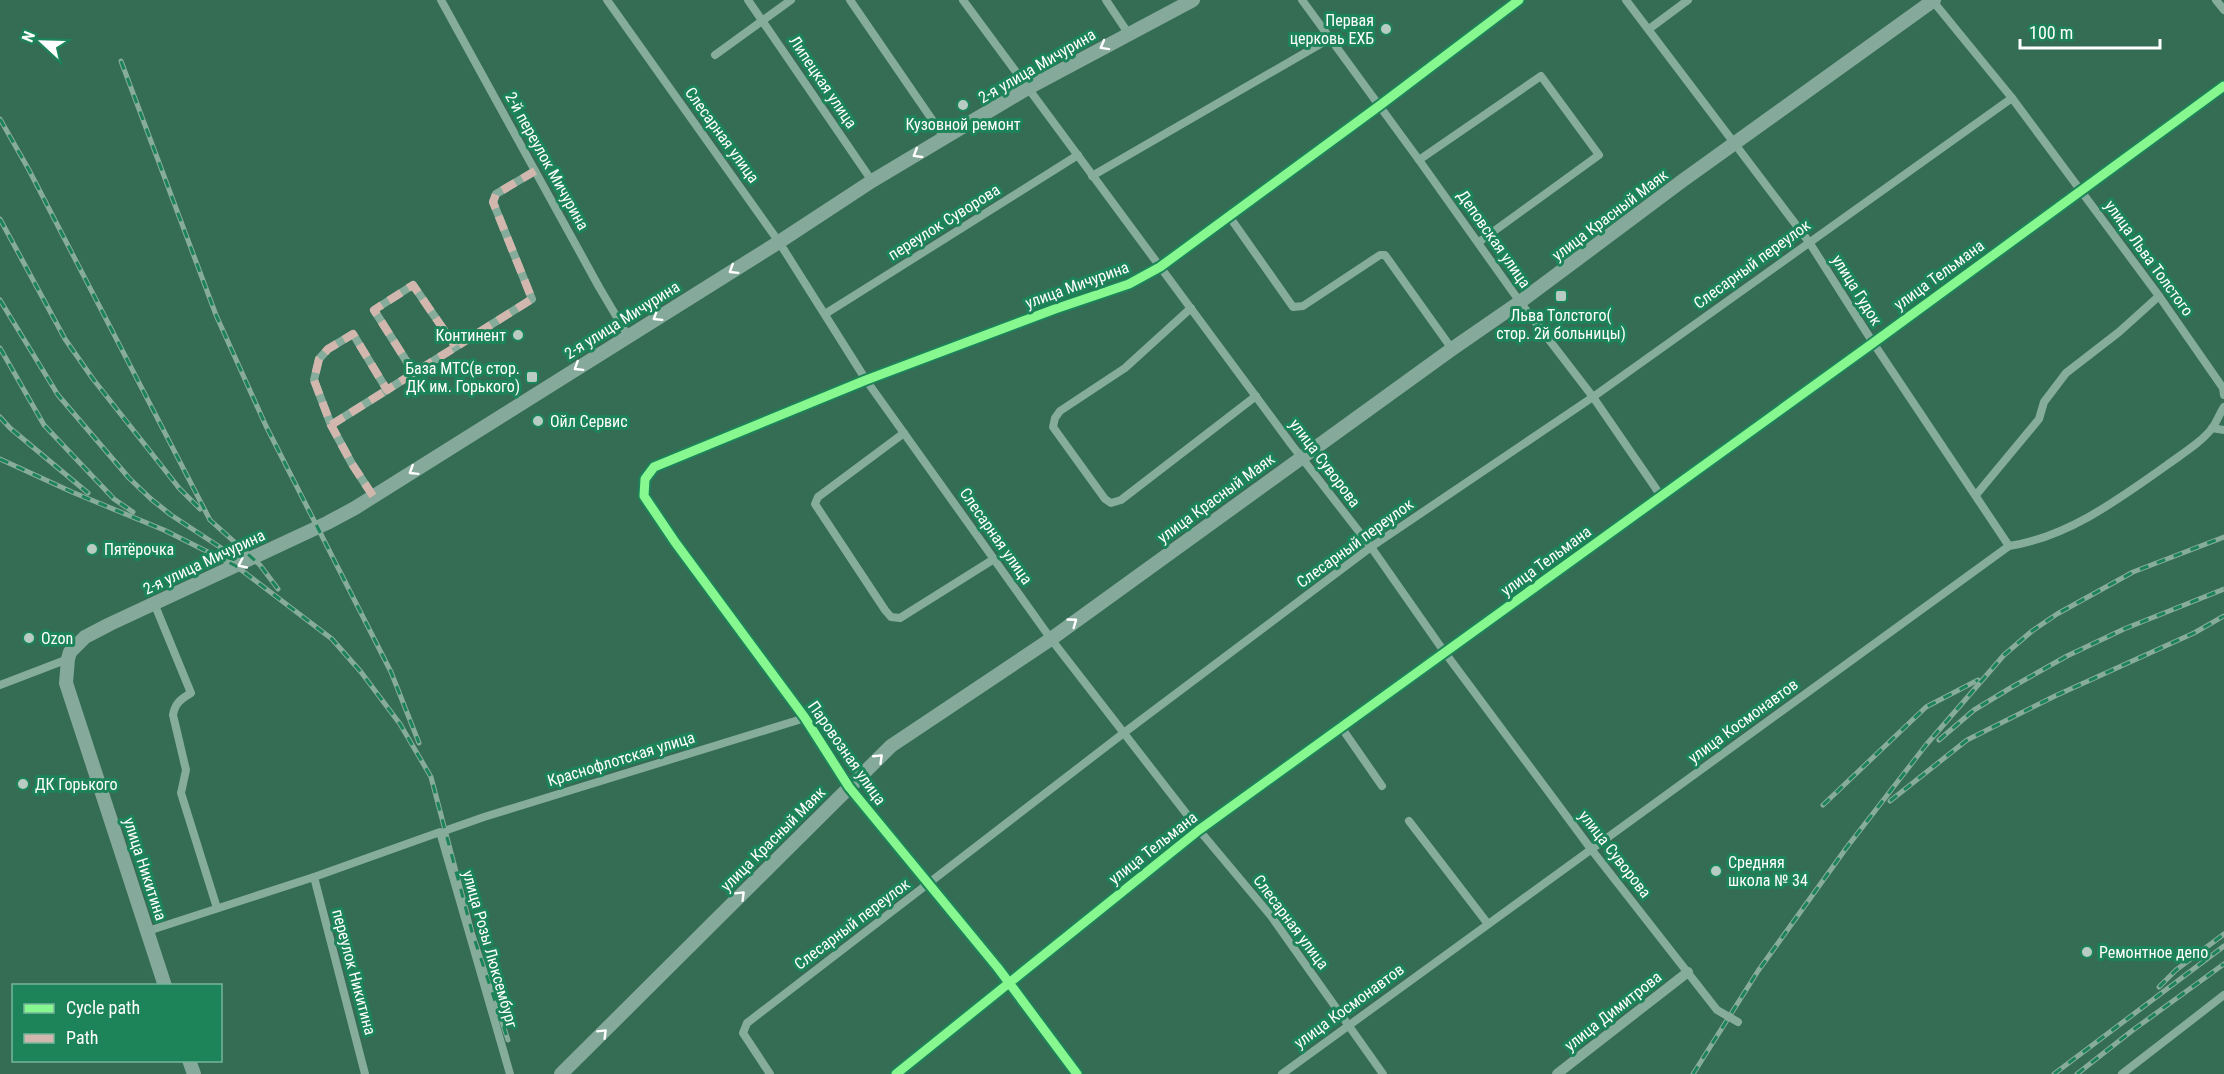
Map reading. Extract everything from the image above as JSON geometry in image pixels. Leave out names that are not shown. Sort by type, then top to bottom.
[{"type":"main road","name":"2-я улица Мичурина","points":[[68,659],[74,646],[85,637],[327,523],[779,242],[872,181],[1028,88],[1193,0]]},
{"type":"main road","name":"улица Красный Маяк","points":[[561,1074],[891,746],[1051,639],[1301,457],[1520,302],[1933,0]]},
{"type":"main road","name":"улица Никитина","points":[[68,659],[66,683],[164,984]]},
{"type":"street","name":"2-й переулок Мичурина","points":[[441,0],[628,336]]},
{"type":"street","name":"Слесарная улица","points":[[607,0],[779,242],[866,380],[1051,639],[1199,830],[1271,916],[1383,1074]]},
{"type":"street","name":"Липецкая улица","points":[[748,0],[872,181]]},
{"type":"street","points":[[715,55],[791,0]]},
{"type":"street","points":[[850,0],[944,138]]},
{"type":"street","name":"улица Суворова","points":[[963,0],[1301,457],[1371,547],[1445,652],[1591,849],[1717,1010],[1738,1022]]},
{"type":"street","points":[[1106,0],[1128,33]]},
{"type":"street","name":"Деповская улица","points":[[1302,0],[1479,242],[1520,302],[1593,397],[1661,496]]},
{"type":"street","name":"улица Мичурина","points":[[654,467],[866,380],[1055,309],[1130,284],[1160,267],[1519,0]]},
{"type":"street","name":"улица Гудок","points":[[1626,0],[1809,242],[1873,343],[2009,546]]},
{"type":"street","points":[[1648,29],[1688,0]]},
{"type":"street","name":"улица Льва Толстого","points":[[1933,0],[2012,98],[2159,296],[2224,390]]},
{"type":"street","points":[[2216,0],[2224,10]]},
{"type":"street","points":[[1092,176],[1329,39]]},
{"type":"street","points":[[1419,160],[1541,76],[1599,155],[1479,242]]},
{"type":"street","name":"улица Тельмана","points":[[896,1074],[1199,830],[1873,343],[2224,86]]},
{"type":"street","name":"Слесарный переулок","points":[[770,1074],[743,1032],[747,1023],[1125,732],[1371,547],[1593,397],[2012,98]]},
{"type":"street","name":"переулок Суворова","points":[[825,314],[1077,155]]},
{"type":"street","points":[[331,425],[532,299],[493,202],[496,194],[535,171]]},
{"type":"street","points":[[1229,216],[1293,307],[1303,306],[1380,255],[1385,255],[1452,349]]},
{"type":"street","points":[[414,373],[374,310],[413,285],[455,346]]},
{"type":"street","points":[[1976,495],[2039,419],[2044,402],[2066,373],[2119,332],[2159,296]]},
{"type":"street","points":[[1191,308],[1125,368],[1060,411],[1054,418],[1053,427],[1105,499],[1111,503],[1121,500],[1256,396]]},
{"type":"street","points":[[373,496],[331,425],[314,380],[320,358],[328,349],[353,334],[387,390]]},
{"type":"street","name":"улица Космонавтов","points":[[1282,1074],[2009,546],[2033,542],[2079,523],[2142,482],[2187,450],[2212,428],[2224,407]]},
{"type":"street","points":[[2212,428],[2224,430]]},
{"type":"street","points":[[904,433],[818,497],[815,504],[885,610],[891,617],[900,618],[994,559]]},
{"type":"street","name":"Паровозная улица","points":[[654,467],[645,479],[644,496],[675,542],[805,718],[849,787],[1009,983],[1077,1074]]},
{"type":"street","points":[[154,603],[191,693],[179,700],[173,715],[186,770],[181,793],[217,908]]},
{"type":"street","points":[[0,685],[68,659]]},
{"type":"street","name":"Краснофлотская улица","points":[[148,931],[314,877],[484,816],[805,718]]},
{"type":"street","points":[[1341,727],[1382,786]]},
{"type":"street","points":[[1409,821],[1488,924]]},
{"type":"street","name":"улица Розы Люксембург","points":[[444,831],[510,1074]]},
{"type":"street","name":"переулок Никитина","points":[[314,877],[365,1074]]},
{"type":"street","name":"улица Димитрова","points":[[1557,1074],[1688,972]]},
{"type":"street","points":[[2122,1074],[2224,995]]},
{"type":"railway","points":[[121,61],[216,315],[266,426],[391,672],[419,743]]},
{"type":"railway","points":[[0,119],[29,170],[210,520],[260,565],[278,589]]},
{"type":"railway","points":[[0,219],[65,339],[93,379],[179,488],[200,509]]},
{"type":"railway","points":[[0,300],[58,395],[129,478],[171,515],[238,559]]},
{"type":"railway","points":[[0,348],[44,425],[114,499],[133,512]]},
{"type":"railway","points":[[0,417],[88,493]]},
{"type":"railway","points":[[0,459],[164,530],[236,566],[332,639],[361,672],[400,724],[431,777],[472,932],[508,1040]]},
{"type":"railway","points":[[1693,1074],[1758,971],[1847,847],[1926,745],[2004,655],[2032,631],[2057,614],[2133,572],[2224,537]]},
{"type":"railway","points":[[1939,740],[1974,710],[2067,656],[2124,629],[2224,589]]},
{"type":"railway","points":[[1890,801],[1967,740],[2055,696],[2194,633],[2224,616]]},
{"type":"railway","points":[[1823,805],[1926,707],[1978,680]]},
{"type":"railway","points":[[2159,987],[2176,970],[2224,934]]},
{"type":"railway","points":[[2054,1074],[2224,946]]},
{"type":"railway","points":[[2077,1074],[2224,964]]},
{"type":"marked path","points":[[373,496],[331,425],[314,380],[319,359],[328,349],[353,334],[387,390],[532,299],[493,202],[496,194],[535,171]]},
{"type":"marked path","points":[[414,373],[374,310],[413,285],[455,346]]},
{"type":"marked path","points":[[331,425],[387,390]]},
{"type":"cycle path","points":[[1077,1074],[998,968],[849,787],[805,718],[675,542],[644,496],[645,479],[654,467],[866,380],[1055,309],[1129,284],[1160,267],[1519,0]]},
{"type":"cycle path","points":[[896,1074],[1199,830],[1873,343],[2224,86]]},
{"type":"place","name":"Первая церковь ЕХБ","points":[[1386,29]]},
{"type":"place","name":"Кузовной ремонт","points":[[963,105]]},
{"type":"place","name":"Льва Толстого( стор. 2й больницы)","points":[[1561,296]]},
{"type":"place","name":"Континент","points":[[518,335]]},
{"type":"place","name":"База МТС(в стор. ДК им. Горького)","points":[[532,377]]},
{"type":"place","name":"Ойл Сервис","points":[[538,421]]},
{"type":"place","name":"Пятёрочка","points":[[92,549]]},
{"type":"place","name":"Ozon","points":[[29,638]]},
{"type":"place","name":"ДК Горького","points":[[23,784]]},
{"type":"place","name":"Средняя школа № 34","points":[[1716,871]]},
{"type":"place","name":"Ремонтное депо","points":[[2087,952]]}]
